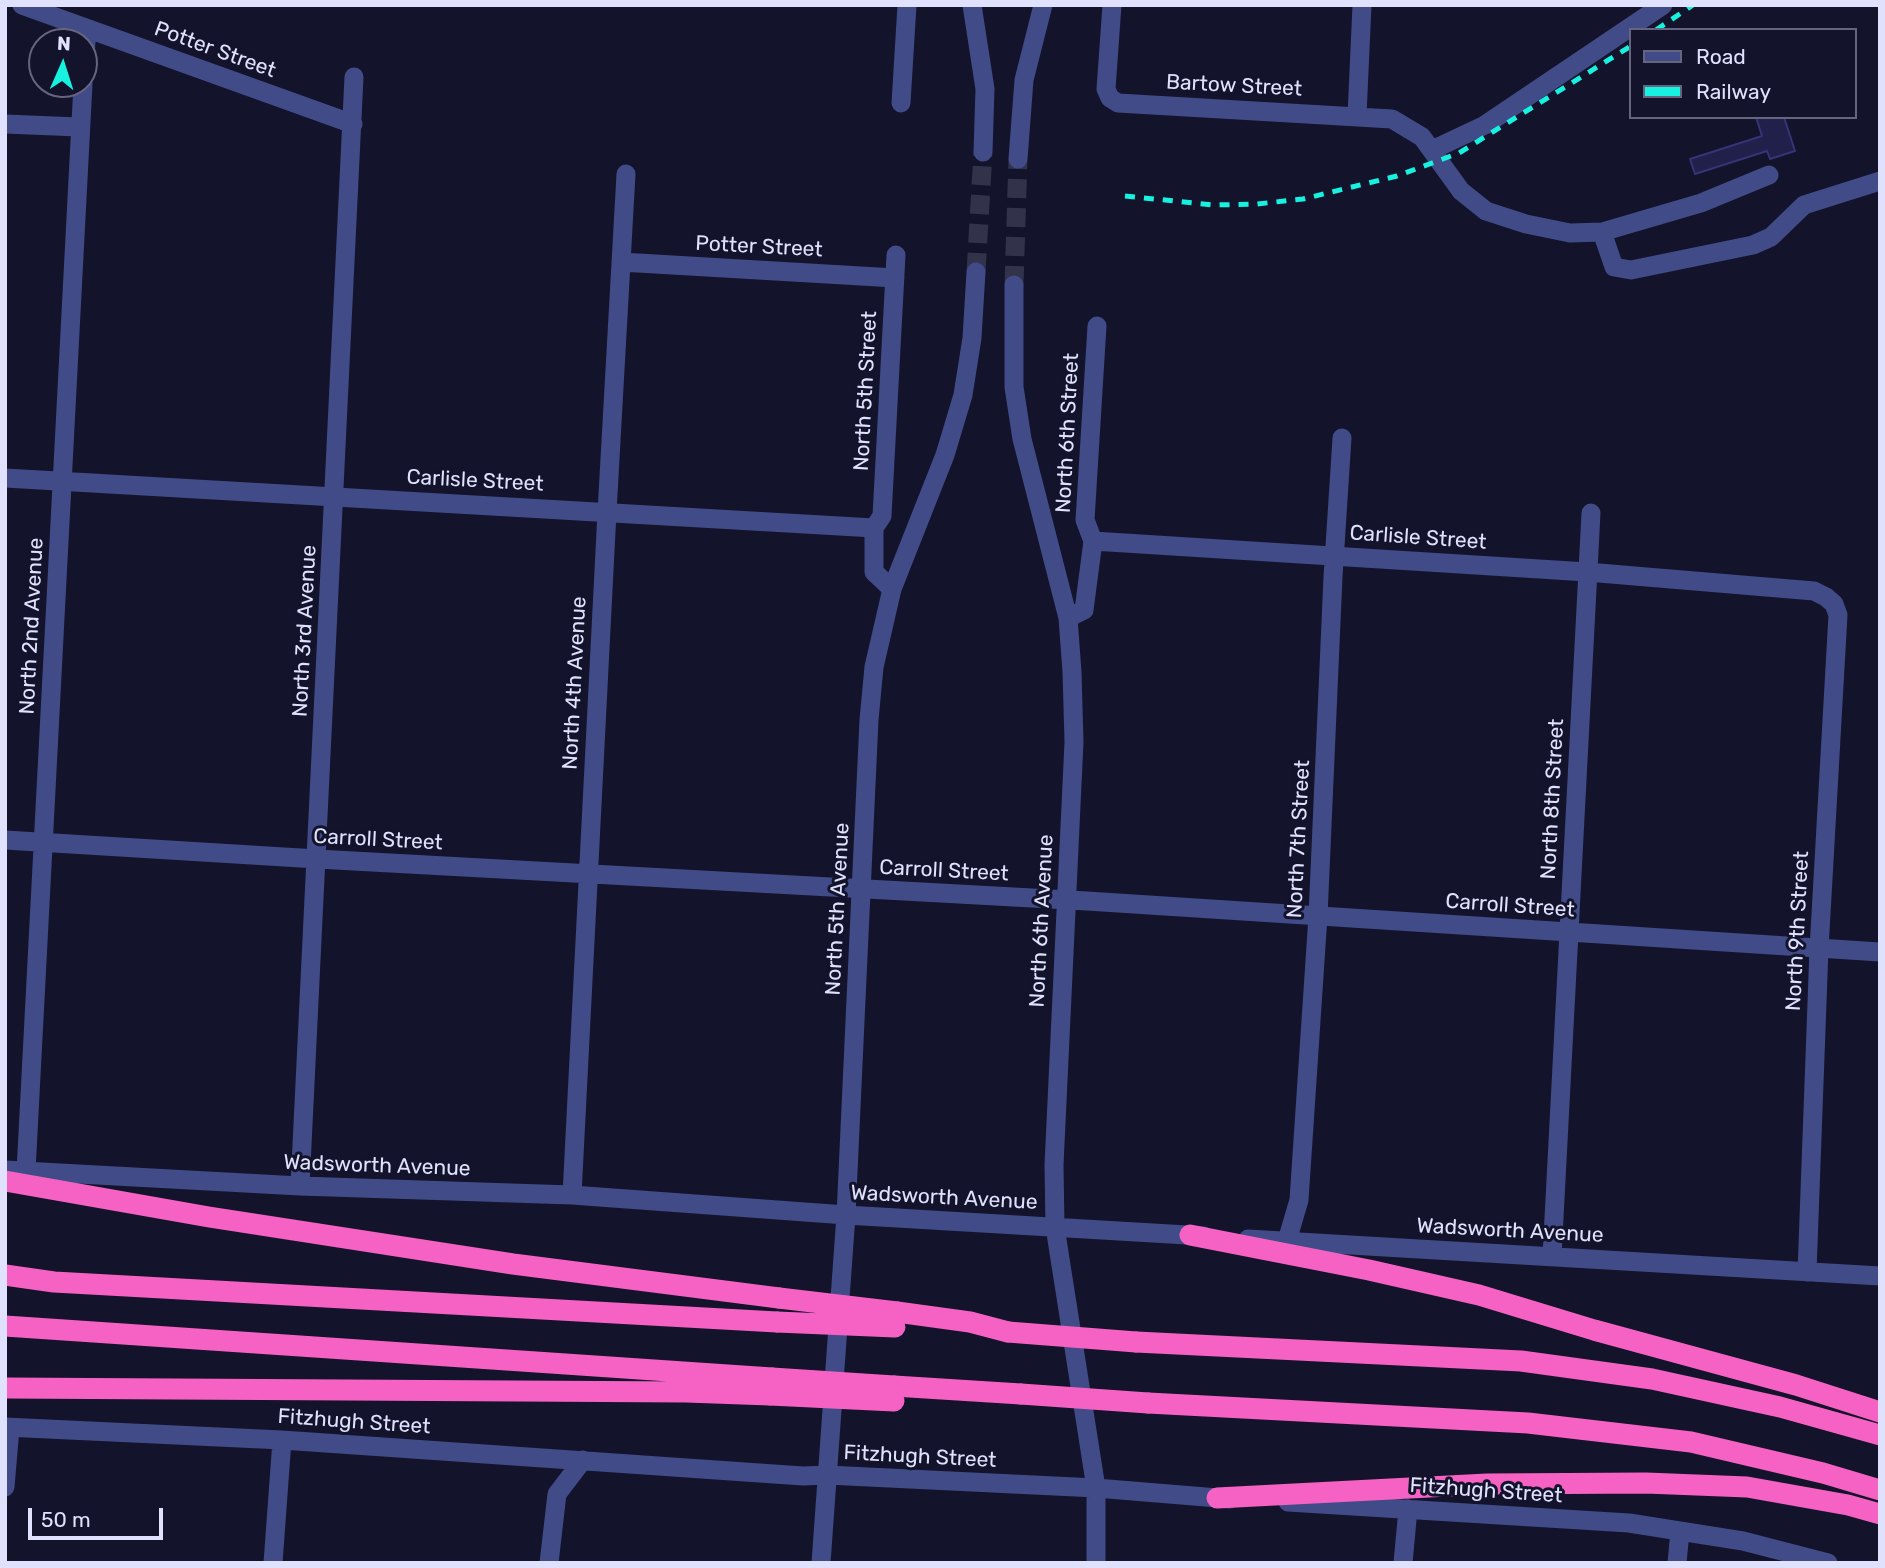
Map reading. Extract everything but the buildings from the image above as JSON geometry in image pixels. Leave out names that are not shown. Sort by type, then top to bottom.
[{"type":"highway","points":[[5,1181],[208,1217],[513,1264],[779,1298],[896,1320]]},
{"type":"highway","points":[[1190,1235],[1369,1270],[1479,1295],[1594,1330],[1797,1385],[1880,1412]]},
{"type":"highway","points":[[5,1275],[54,1282],[777,1322],[970,1322],[1008,1332],[1136,1342],[1521,1361],[1653,1379],[1780,1408],[1880,1435]]},
{"type":"highway","points":[[5,1326],[771,1386],[894,1393],[1014,1393],[1148,1403],[1528,1423],[1691,1442],[1823,1473],[1880,1490]]},
{"type":"highway","points":[[5,1388],[686,1392],[771,1386]]},
{"type":"highway","points":[[1217,1498],[1487,1485],[1646,1483],[1747,1487],[1848,1505],[1880,1514]]},
{"type":"street","name":"Potter Street","points":[[22,5],[84,28]]},
{"type":"street","points":[[901,103],[906,5]]},
{"type":"street","points":[[972,5],[985,89],[982,152]]},
{"type":"street","points":[[1018,159],[1024,80],[1043,5]]},
{"type":"street","name":"Bartow Street","points":[[1112,5],[1106,89],[1110,98],[1118,103],[1392,119],[1422,137],[1461,191],[1486,211],[1525,224],[1570,233],[1602,232],[1701,203],[1769,175]]},
{"type":"street","points":[[1357,116],[1362,5]]},
{"type":"street","points":[[1432,150],[1485,125],[1663,5]]},
{"type":"street","name":"Potter Street","points":[[98,33],[353,124]]},
{"type":"street","name":"North 3rd Avenue","points":[[300,1186],[354,78]]},
{"type":"street","name":"North 2nd Avenue","points":[[26,1171],[82,98]]},
{"type":"street","points":[[5,124],[79,127]]},
{"type":"street","name":"North 4th Avenue","points":[[572,1195],[626,174]]},
{"type":"street","points":[[1602,232],[1614,267],[1630,270],[1753,245],[1771,237],[1804,205],[1880,181]]},
{"type":"street","name":"North 5th Street","points":[[874,527],[882,516],[896,255]]},
{"type":"street","name":"Potter Street","points":[[621,262],[895,278]]},
{"type":"street","name":"North 5th Avenue","points":[[821,1563],[846,1215],[874,667],[892,589],[945,455],[962,395],[972,338],[976,272]]},
{"type":"street","name":"North 6th Avenue","points":[[1014,285],[1014,387],[1022,439],[1068,618],[1074,742],[1054,1165],[1055,1227],[1096,1488],[1096,1563]]},
{"type":"street","name":"North 6th Street","points":[[1093,541],[1084,520],[1097,326]]},
{"type":"street","name":"North 7th Street","points":[[1287,1241],[1299,1200],[1318,916],[1342,438]]},
{"type":"street","name":"Carlisle Street","points":[[5,478],[874,527]]},
{"type":"street","name":"North 8th Street","points":[[1552,1256],[1591,513]]},
{"type":"street","points":[[874,527],[874,572],[892,589]]},
{"type":"street","points":[[1068,618],[1084,610],[1093,541]]},
{"type":"street","name":"Carlisle Street","points":[[1093,541],[1587,572],[1814,591],[1826,597]]},
{"type":"street","name":"North 9th Street","points":[[1807,1272],[1819,949],[1838,615],[1834,604],[1826,597]]},
{"type":"street","name":"Carroll Street","points":[[5,840],[1065,900],[1880,952]]},
{"type":"street","name":"Wadsworth Avenue","points":[[5,1170],[300,1186],[572,1195],[846,1215],[1880,1276]]},
{"type":"street","points":[[5,1488],[8,1427]]},
{"type":"street","name":"Fitzhugh Street","points":[[8,1427],[282,1440],[803,1476],[1096,1488],[1629,1523],[1743,1541],[1828,1563]]},
{"type":"street","points":[[273,1563],[282,1440]]},
{"type":"street","points":[[549,1563],[557,1493],[583,1460]]},
{"type":"street","points":[[1403,1563],[1408,1509]]},
{"type":"street","points":[[1677,1563],[1680,1531]]},
{"type":"tunnel","points":[[976,272],[983,152]]},
{"type":"tunnel","points":[[1014,285],[1018,159]]},
{"type":"railway","points":[[1659,28],[1693,5]]},
{"type":"railway","points":[[1125,196],[1214,205],[1257,204],[1303,199],[1397,176],[1459,153],[1630,47]]}]
